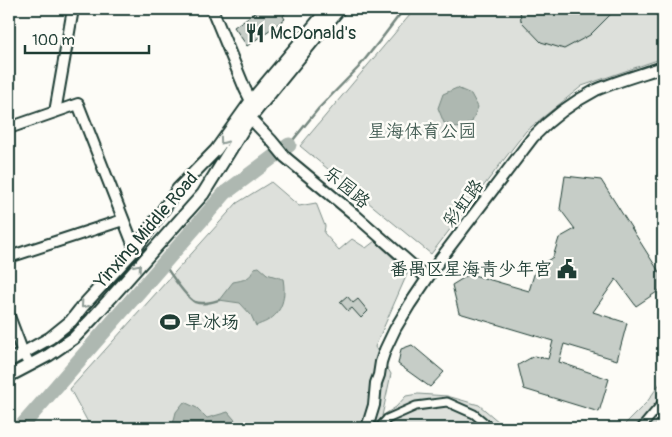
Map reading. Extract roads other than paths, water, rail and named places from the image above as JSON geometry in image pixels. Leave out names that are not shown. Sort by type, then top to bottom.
[{"type":"street","points":[[55,112],[72,9]]},
{"type":"street","points":[[212,9],[255,105]]},
{"type":"street","name":"Yinxing Middle Road","points":[[9,374],[49,355],[74,338],[203,194],[250,118],[255,105],[328,9]]},
{"type":"street","name":"Yinxing Middle Road","points":[[9,361],[50,338],[71,321],[135,248],[178,189],[216,150],[339,9]]},
{"type":"street","name":"彩虹路","points":[[367,428],[374,405],[376,383],[381,362],[395,329],[427,278],[533,136],[562,111],[596,91],[663,67]]},
{"type":"street","points":[[9,128],[78,104],[135,248]]},
{"type":"street","name":"乐园路","points":[[250,118],[285,157],[427,278]]},
{"type":"street","points":[[9,257],[124,220]]},
{"type":"street","points":[[9,316],[23,353],[30,365]]},
{"type":"street","points":[[379,428],[387,420],[416,406],[447,402],[474,414],[491,428]]},
{"type":"street","points":[[641,428],[663,402]]},
{"type":"waterway","points":[[289,145],[319,108],[358,68],[404,9]]},
{"type":"waterway","points":[[20,428],[225,193],[289,145]]},
{"type":"waterway","points":[[164,264],[191,300],[198,303],[219,300]]},
{"type":"place","name":"McDonald's","points":[[255,33]]},
{"type":"place","name":"番禺区星海青少年宫","points":[[567,269]]},
{"type":"place","name":"旱冰场","points":[[170,322]]},
{"type":"park label","name":"星海体育公园","points":[[422,131]]}]
